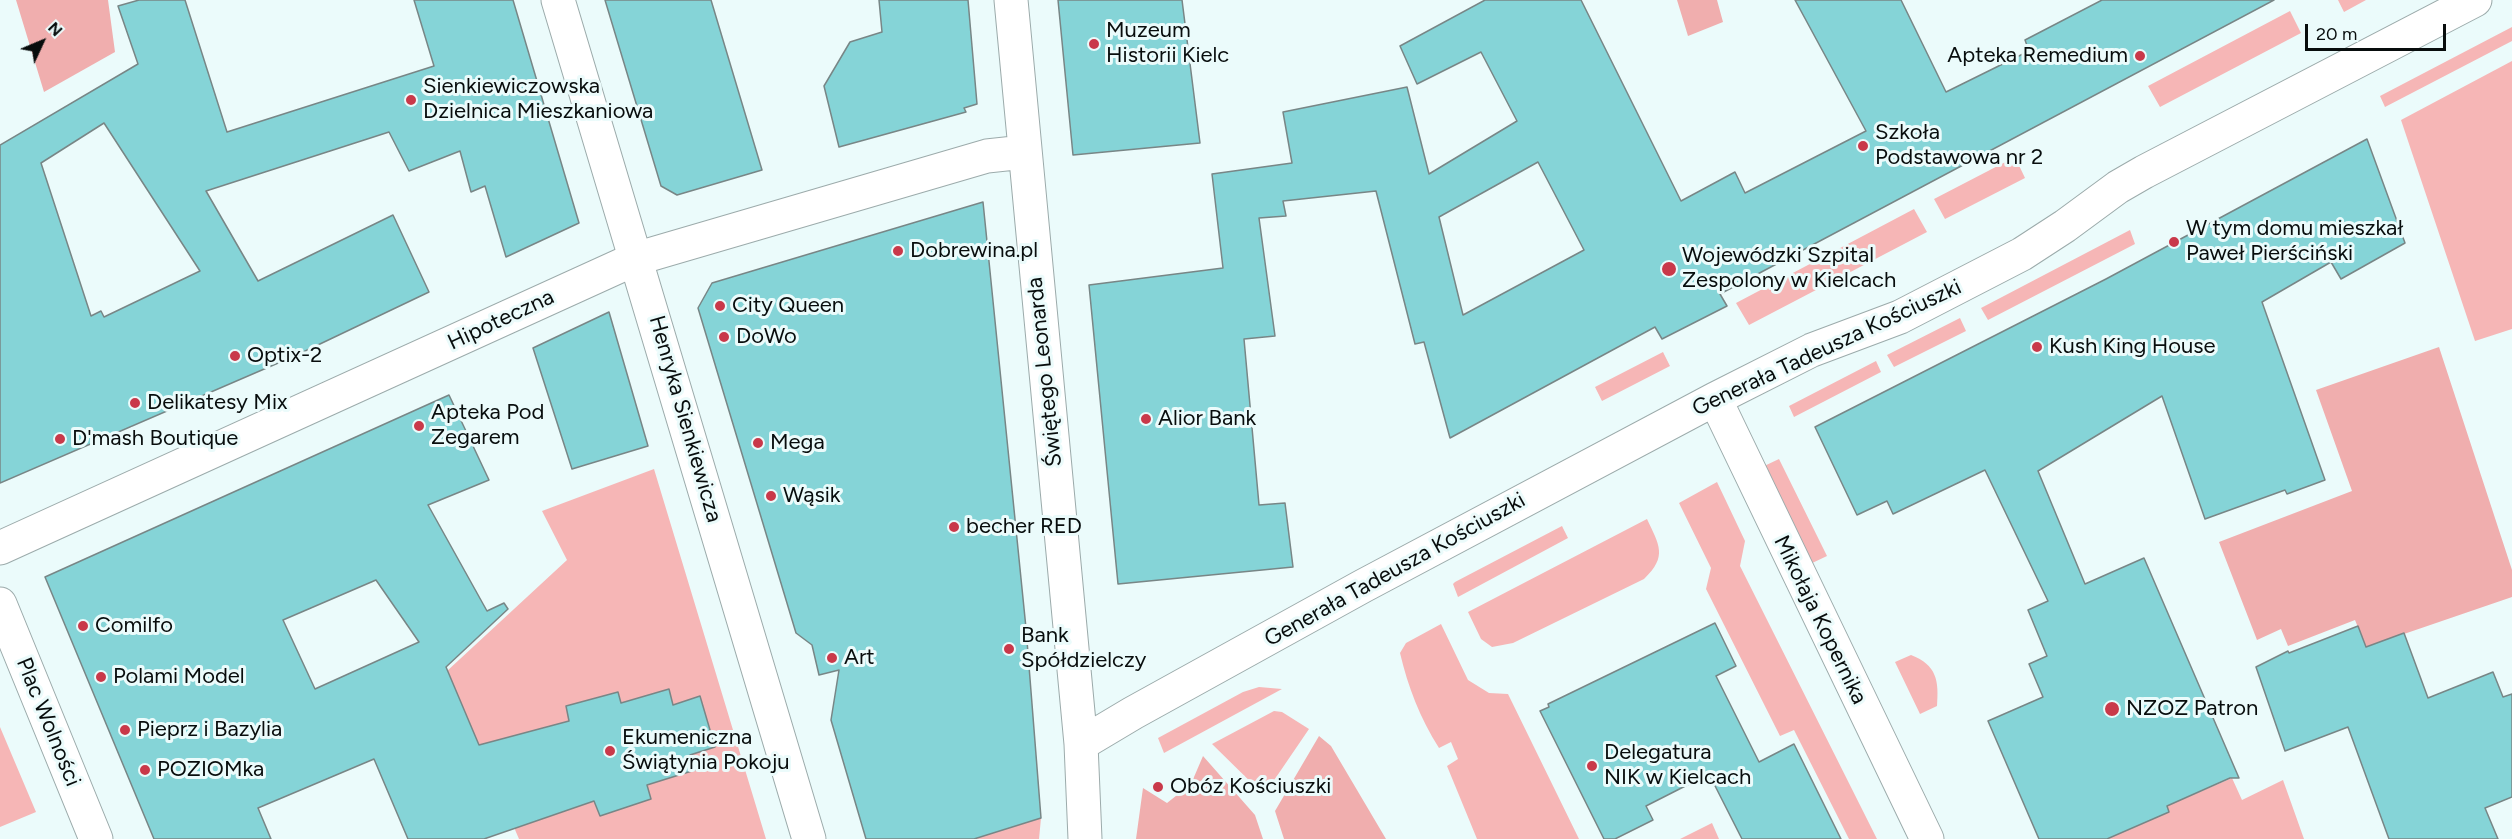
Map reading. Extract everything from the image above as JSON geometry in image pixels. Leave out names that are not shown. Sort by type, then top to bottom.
[{"type":"street","name":"Henryka Sienkiewicza","points":[[558,0],[809,839]]},
{"type":"street","name":"Świętego Leonarda","points":[[1011,0],[1081,744],[1085,839]]},
{"type":"street","name":"Generała Tadeusza Kościuszki","points":[[1081,744],[1394,569],[1715,399],[1812,350],[1900,317],[1980,276],[2042,242],[2105,196],[2144,172],[2475,0]]},
{"type":"street","name":"Hipoteczna","points":[[0,548],[635,259],[987,156],[1024,152]]},
{"type":"street","name":"Mikołaja Kopernika","points":[[1715,399],[1927,839]]},
{"type":"street","name":"Plac Wolności","points":[[0,604],[96,839]]},
{"type":"shaded area","points":[[16,0],[108,0],[115,52],[44,92]]},
{"type":"shaded area","points":[[1677,0],[1717,0],[1723,22],[1688,36]]},
{"type":"shaded area","points":[[2338,0],[2366,0],[2344,12]]},
{"type":"shaded area","points":[[2290,11],[2301,33],[2160,107],[2148,86]]},
{"type":"shaded area","points":[[2512,27],[2512,41],[2385,107],[2380,96]]},
{"type":"shaded area","points":[[2512,61],[2512,329],[2475,341],[2401,120]]},
{"type":"shaded area","points":[[2015,157],[2025,178],[1945,219],[1934,199]]},
{"type":"shaded area","points":[[1914,209],[1927,232],[1749,325],[1736,303]]},
{"type":"shaded area","points":[[2130,230],[2135,244],[1988,320],[1981,308]]},
{"type":"shaded area","points":[[1960,318],[1966,331],[1894,367],[1887,355]]},
{"type":"shaded area","points":[[2439,347],[2512,570],[2512,597],[2366,647],[2355,620],[2288,646],[2281,629],[2257,640],[2219,542],[2352,491],[2316,390]]},
{"type":"shaded area","points":[[1663,352],[1670,366],[1602,401],[1595,387]]},
{"type":"shaded area","points":[[1876,361],[1881,372],[1794,417],[1789,406]]},
{"type":"shaded area","points":[[1779,459],[1827,556],[1808,565],[1760,468]]},
{"type":"shaded area","points":[[654,469],[766,839],[519,839],[447,671],[567,560],[542,511]]},
{"type":"shaded area","points":[[1717,482],[1745,541],[1740,566],[1877,839],[1849,839],[1794,730],[1780,736],[1706,589],[1711,568],[1679,503]]},
{"type":"shaded area","points":[[1647,519],[1658,543],[1659,557],[1652,571],[1644,579],[1513,643],[1492,647],[1481,639],[1468,612]]},
{"type":"shaded area","points":[[1562,526],[1568,538],[1458,597],[1453,584],[1455,582]]},
{"type":"shaded area","points":[[1441,624],[1468,680],[1489,693],[1508,694],[1579,839],[1477,839],[1447,766],[1458,759],[1451,742],[1439,748],[1432,737],[1415,702],[1400,653],[1406,643]]},
{"type":"shaded area","points":[[1911,655],[1920,659],[1931,669],[1937,682],[1937,706],[1920,714],[1895,662]]},
{"type":"shaded area","points":[[1259,687],[1282,689],[1164,753],[1158,738],[1243,692]]},
{"type":"shaded area","points":[[1274,711],[1282,712],[1309,729],[1264,795],[1212,744]]},
{"type":"shaded area","points":[[0,727],[36,812],[0,827]]},
{"type":"shaded area","points":[[1319,736],[1331,746],[1386,839],[1284,839],[1275,811]]},
{"type":"shaded area","points":[[1203,756],[1255,815],[1263,839],[1136,839],[1143,788],[1167,803],[1191,784]]},
{"type":"shaded area","points":[[2232,778],[2242,800],[2283,780],[2304,839],[2107,839],[2169,812],[2167,806]]},
{"type":"shaded area","points":[[1041,818],[1039,839],[974,839]]},
{"type":"shaded area","points":[[1712,823],[1719,839],[1680,839]]},
{"type":"building","points":[[139,0],[185,0],[227,132],[434,66],[414,0],[513,0],[579,223],[506,257],[485,186],[471,192],[460,151],[409,171],[389,132],[206,191],[258,281],[393,215],[429,292],[299,354],[0,483],[0,145],[138,64],[118,6]],"holes":[[[104,123],[200,271],[104,317],[101,311],[91,316],[41,163]]]},
{"type":"building","points":[[605,0],[711,0],[762,170],[677,195],[661,186]]},
{"type":"building","points":[[879,0],[968,0],[977,104],[964,108],[966,112],[839,147],[824,86],[850,42],[882,32]]},
{"type":"building","points":[[1058,0],[1182,0],[1200,143],[1073,155]]},
{"type":"building","points":[[1485,0],[1581,0],[1681,201],[1735,172],[1745,193],[1866,131],[1795,0],[1901,0],[1946,92],[2029,51],[2025,40],[2102,0],[2274,0],[1720,294],[1727,306],[1662,339],[1655,327],[1450,438],[1424,342],[1415,344],[1376,191],[1283,201],[1286,216],[1259,218],[1275,336],[1244,339],[1259,505],[1285,503],[1293,567],[1118,584],[1089,285],[1223,268],[1212,174],[1292,163],[1283,112],[1407,87],[1429,174],[1517,121],[1481,52],[1417,84],[1400,46]],"holes":[[[1538,162],[1584,250],[1463,315],[1439,217]]]},
{"type":"building","points":[[2367,139],[2405,243],[2341,279],[2331,262],[2262,302],[2325,480],[2287,494],[2285,490],[2205,519],[2162,396],[2038,471],[2085,584],[2144,558],[2239,778],[2230,778],[2167,806],[2169,812],[2107,839],[2039,839],[1988,721],[2043,697],[2029,664],[2047,656],[2028,610],[2048,601],[1985,470],[1893,514],[1887,501],[1857,515],[1815,427],[2106,279]]},
{"type":"building","points":[[983,202],[1026,628],[1041,818],[974,839],[866,839],[831,720],[839,670],[819,675],[812,645],[796,633],[698,308],[712,283]]},
{"type":"building","points":[[609,312],[648,446],[572,469],[533,348]]},
{"type":"building","points":[[449,395],[489,480],[428,505],[487,611],[504,603],[508,609],[446,667],[479,745],[569,721],[566,706],[618,692],[621,703],[669,689],[673,705],[700,696],[715,747],[690,755],[695,770],[647,785],[651,799],[600,816],[594,801],[484,839],[408,839],[374,759],[258,808],[271,839],[154,839],[45,577]],"holes":[[[376,580],[419,642],[315,689],[283,620]]]},
{"type":"building","points":[[1715,623],[1736,666],[1716,676],[1759,762],[1794,744],[1841,839],[1742,839],[1709,774],[1646,806],[1653,820],[1615,839],[1604,839],[1540,711],[1549,707],[1548,704]]},
{"type":"building","points":[[2358,626],[2366,647],[2404,633],[2428,698],[2493,672],[2503,697],[2512,694],[2512,797],[2485,808],[2498,839],[2389,839],[2348,727],[2285,751],[2256,667],[2288,651],[2289,653]]},
{"type":"place","name":"Muzeum Historii Kielc","points":[[1094,44]]},
{"type":"place","name":"Apteka Remedium","points":[[2140,56]]},
{"type":"place","name":"Sienkiewiczowska Dzielnica Mieszkaniowa","points":[[411,100]]},
{"type":"place","name":"Szkoła Podstawowa nr 2","points":[[1863,146]]},
{"type":"place","name":"W tym domu mieszkał Paweł Pierściński","points":[[2174,242]]},
{"type":"place","name":"Dobrewina.pl","points":[[898,251]]},
{"type":"place","name":"Wojewódzki Szpital Zespolony w Kielcach","points":[[1669,269]]},
{"type":"place","name":"City Queen","points":[[720,306]]},
{"type":"place","name":"DoWo","points":[[724,337]]},
{"type":"place","name":"Kush King House","points":[[2037,347]]},
{"type":"place","name":"Optix-2","points":[[235,356]]},
{"type":"place","name":"Delikatesy Mix","points":[[135,403]]},
{"type":"place","name":"Alior Bank","points":[[1146,419]]},
{"type":"place","name":"Apteka Pod Zegarem","points":[[419,426]]},
{"type":"place","name":"D'mash Boutique","points":[[60,439]]},
{"type":"place","name":"Mega","points":[[758,443]]},
{"type":"place","name":"Wąsik","points":[[771,496]]},
{"type":"place","name":"becher RED","points":[[954,527]]},
{"type":"place","name":"Comilfo","points":[[83,626]]},
{"type":"place","name":"Bank Spółdzielczy","points":[[1009,649]]},
{"type":"place","name":"Art","points":[[832,658]]},
{"type":"place","name":"Polami Model","points":[[101,677]]},
{"type":"place","name":"NZOZ Patron","points":[[2112,709]]},
{"type":"place","name":"Pieprz i Bazylia","points":[[125,730]]},
{"type":"place","name":"Ekumeniczna Świątynia Pokoju","points":[[610,751]]},
{"type":"place","name":"Delegatura NIK w Kielcach","points":[[1592,766]]},
{"type":"place","name":"POZIOMka","points":[[145,770]]},
{"type":"place","name":"Obóz Kościuszki","points":[[1158,787]]}]
